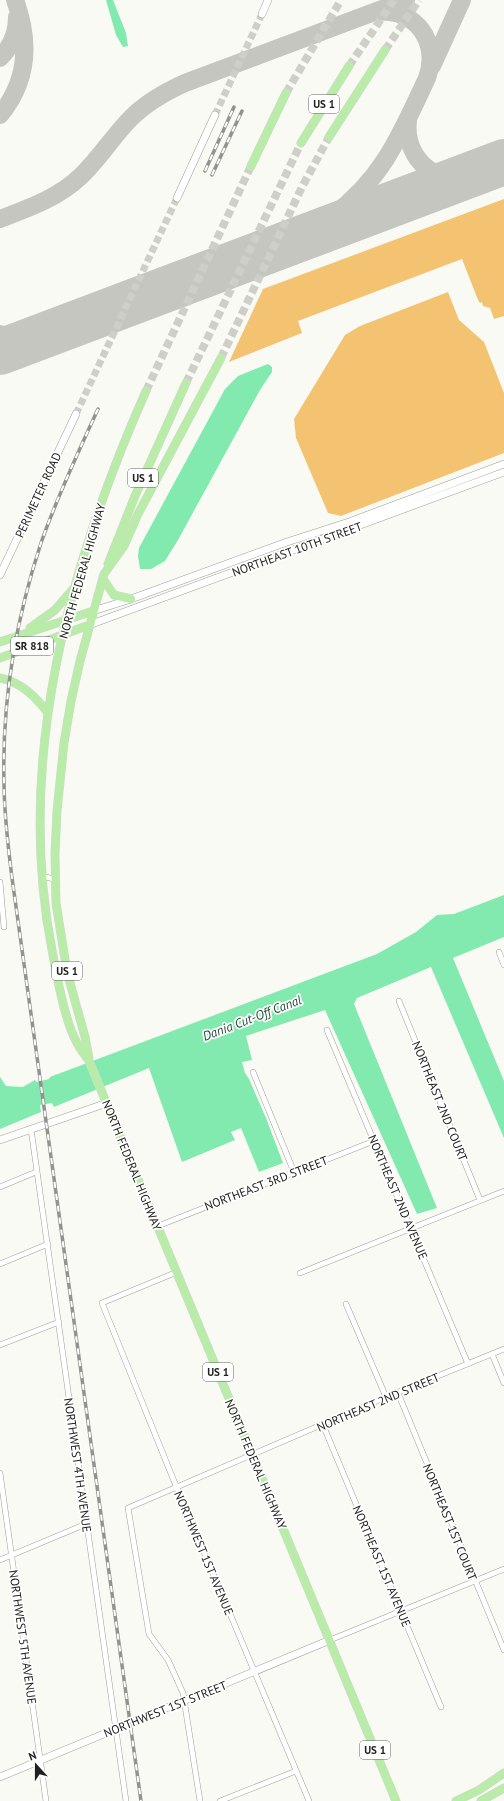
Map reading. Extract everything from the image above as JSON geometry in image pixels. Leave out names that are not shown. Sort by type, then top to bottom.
[{"type":"main road","points":[[329,137],[385,50]]},
{"type":"main road","name":"US 1","points":[[301,144],[349,66]]},
{"type":"main road","points":[[251,166],[286,93]]},
{"type":"main road","points":[[131,598],[114,595],[104,577],[124,546],[138,514],[221,358]]},
{"type":"main road","name":"NORTH FEDERAL HIGHWAY","points":[[89,1061],[85,1037],[73,996],[62,949],[54,878],[57,811],[64,743],[80,661],[93,610],[104,577],[134,496],[186,383]]},
{"type":"main road","name":"NORTH FEDERAL HIGHWAY","points":[[146,391],[109,481],[75,586],[48,713],[42,759],[39,818],[41,876],[48,934],[58,981],[76,1041],[89,1061],[102,1091],[396,1801]]},
{"type":"main road","points":[[21,634],[55,610],[75,586]]},
{"type":"main road","name":"SR 818","points":[[0,642],[93,610]]},
{"type":"main road","name":"SR 818","points":[[0,658],[89,625]]},
{"type":"main road","points":[[0,678],[14,682],[30,692],[48,713]]},
{"type":"main road","points":[[456,1801],[479,1790],[504,1773]]},
{"type":"main road","points":[[481,1801],[504,1788]]},
{"type":"street","points":[[262,14],[268,0]]},
{"type":"street","points":[[177,198],[215,115]]},
{"type":"street","name":"PERIMETER ROAD","points":[[0,575],[76,414]]},
{"type":"street","name":"NORTHEAST 10TH STREET","points":[[93,610],[131,598],[382,509],[504,464]]},
{"type":"street","name":"NORTHEAST 10TH STREET","points":[[89,625],[504,472]]},
{"type":"street","points":[[382,509],[385,517]]},
{"type":"street","points":[[41,876],[54,878]]},
{"type":"street","points":[[0,882],[4,927]]},
{"type":"street","points":[[498,952],[504,965]]},
{"type":"street","name":"NORTHEAST 2ND COURT","points":[[399,1001],[480,1200]]},
{"type":"street","name":"NORTHEAST 2ND AVENUE","points":[[327,1030],[412,1228],[468,1364]]},
{"type":"street","points":[[253,1072],[294,1172]]},
{"type":"street","points":[[0,1140],[107,1103]]},
{"type":"street","name":"NORTHWEST 4TH AVENUE","points":[[31,1129],[126,1801]]},
{"type":"street","name":"NORTHEAST 3RD STREET","points":[[158,1226],[374,1141]]},
{"type":"street","points":[[0,1187],[36,1172]]},
{"type":"street","points":[[300,1273],[504,1191]]},
{"type":"street","points":[[0,1264],[48,1244]]},
{"type":"street","name":"NORTHWEST 1ST AVENUE","points":[[176,1272],[102,1303],[177,1488],[309,1801]]},
{"type":"street","points":[[346,1304],[386,1397]]},
{"type":"street","points":[[0,1345],[59,1322]]},
{"type":"street","name":"NORTHEAST 2ND STREET","points":[[185,1702],[183,1693],[168,1660],[149,1634],[128,1508],[252,1456],[386,1397],[504,1349]]},
{"type":"street","points":[[492,1354],[504,1383]]},
{"type":"street","name":"NORTHEAST 1ST COURT","points":[[398,1393],[504,1650]]},
{"type":"street","name":"NORTHEAST 1ST AVENUE","points":[[323,1425],[441,1707]]},
{"type":"street","name":"NORTHWEST 5TH AVENUE","points":[[0,1473],[46,1801]]},
{"type":"street","points":[[0,1560],[86,1524]]},
{"type":"street","points":[[330,1640],[504,1569]]},
{"type":"street","name":"NORTHWEST 1ST STREET","points":[[0,1778],[115,1729],[185,1702],[330,1640]]},
{"type":"street","points":[[185,1702],[200,1801]]},
{"type":"street","points":[[220,1801],[296,1771]]},
{"type":"shaded area","points":[[504,199],[504,316],[494,319],[490,308],[483,306],[482,302],[480,303],[462,259],[298,321],[302,333],[229,362],[263,289]]},
{"type":"shaded area","points":[[448,292],[459,320],[484,342],[504,393],[504,453],[341,516],[328,513],[296,438],[294,419],[345,335],[360,326]]},
{"type":"water","points":[[106,0],[113,0],[126,33],[128,46],[123,47],[116,35]]},
{"type":"water","points":[[268,364],[272,367],[272,372],[260,390],[165,561],[151,569],[140,569],[138,556],[139,548],[225,389],[238,376]]},
{"type":"water","name":"Dania Cut-Off Canal","points":[[504,895],[504,937],[453,958],[504,1081],[504,1138],[431,967],[357,998],[354,1004],[437,1208],[417,1214],[325,1010],[246,1036],[252,1060],[242,1062],[245,1073],[266,1118],[283,1163],[259,1172],[241,1128],[231,1132],[235,1140],[182,1162],[149,1068],[54,1107],[52,1103],[40,1105],[41,1112],[0,1129],[0,1077],[6,1086],[23,1087],[35,1080],[37,1082],[49,1079],[50,1077],[377,954],[416,932],[437,915],[454,914]]},
{"type":"taxiway","points":[[0,115],[10,102],[17,88],[24,60],[23,30],[15,0]]},
{"type":"taxiway","points":[[0,219],[43,202],[72,184],[88,169],[118,132],[137,112],[170,90],[406,0]]},
{"type":"taxiway","points":[[432,66],[462,0]]},
{"type":"taxiway","points":[[278,248],[325,222],[364,187],[389,154],[399,137],[427,78],[430,65],[430,52],[422,30],[414,22],[404,16],[392,12],[378,12]]},
{"type":"taxiway","points":[[0,58],[13,39],[17,17]]},
{"type":"taxiway","points":[[408,121],[409,139],[412,148],[421,163],[428,169],[445,176],[476,173]]},
{"type":"taxiway","points":[[0,334],[14,338],[26,338],[51,333]]},
{"type":"runway","points":[[0,352],[504,162]]},
{"type":"tunnel","points":[[286,93],[341,0]]},
{"type":"tunnel","points":[[349,66],[394,0]]},
{"type":"tunnel","points":[[385,50],[419,0]]},
{"type":"tunnel","points":[[215,115],[262,14]]},
{"type":"tunnel","points":[[221,358],[302,187],[329,137]]},
{"type":"tunnel","points":[[186,383],[301,143]]},
{"type":"tunnel","points":[[146,391],[251,166]]},
{"type":"tunnel","points":[[76,414],[177,198]]},
{"type":"railway","points":[[205,171],[234,107]]},
{"type":"railway","points":[[212,175],[242,111]]},
{"type":"railway","points":[[98,409],[47,526],[24,601],[12,661],[8,691],[5,721],[4,794],[6,830],[12,878],[141,1801]]}]
